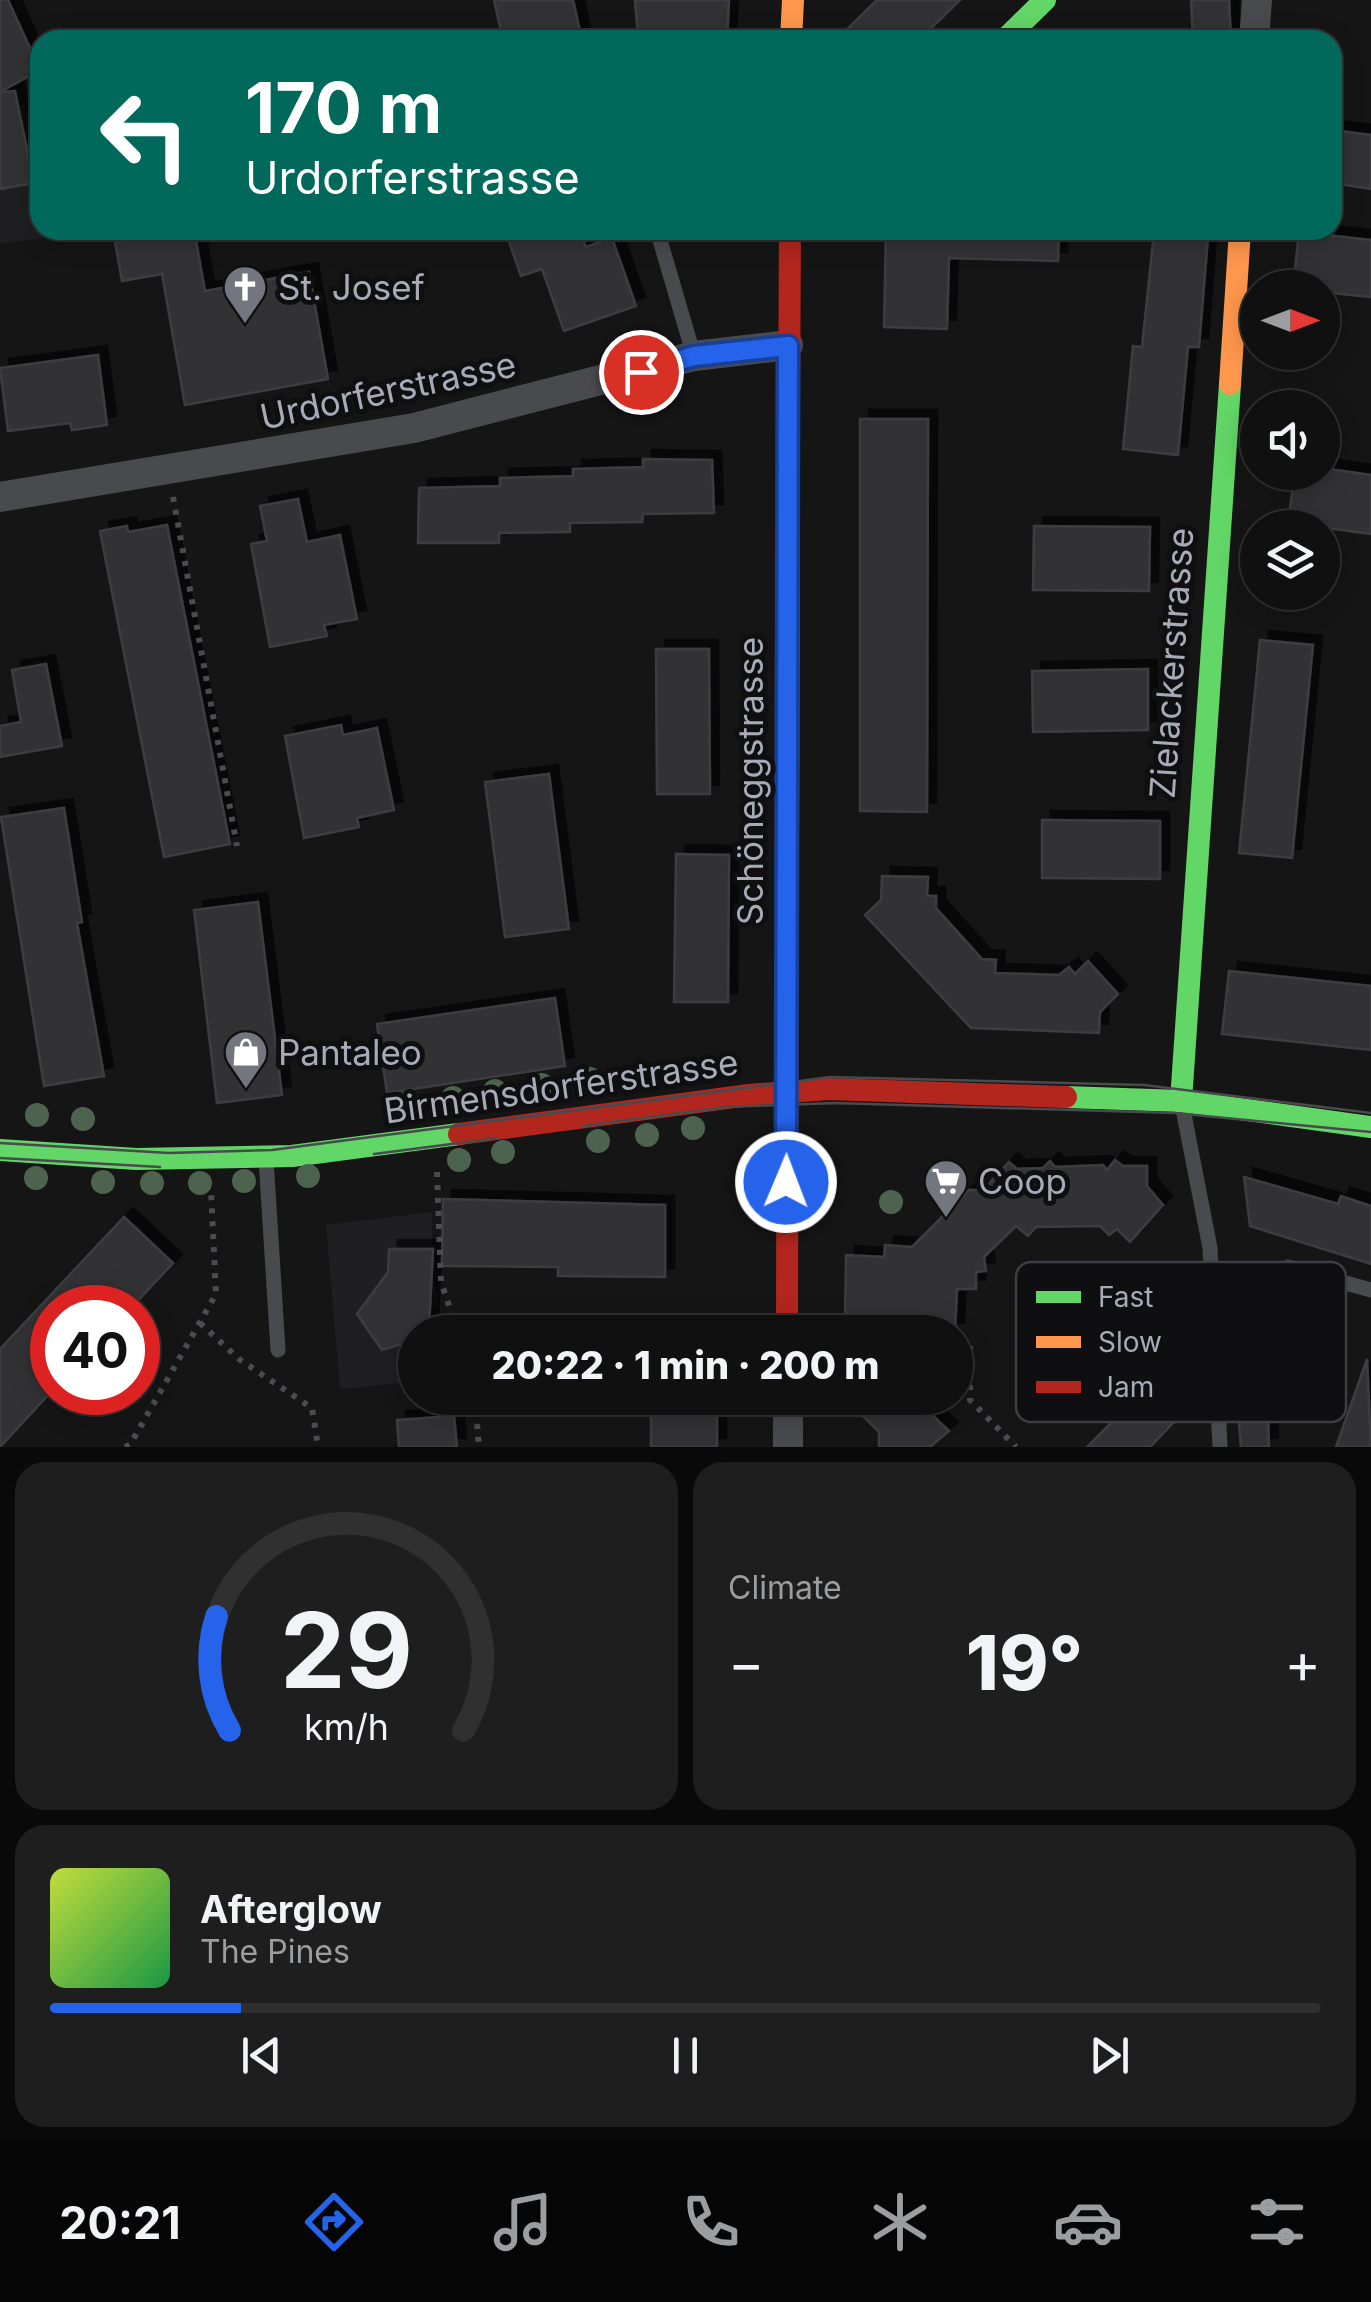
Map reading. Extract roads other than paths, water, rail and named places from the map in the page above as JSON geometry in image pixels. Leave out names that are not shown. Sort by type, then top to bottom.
[{"type":"street","points":[[792,30],[793,0]]},
{"type":"street","points":[[1014,30],[1046,0]]},
{"type":"street","points":[[1255,30],[1257,0]]},
{"type":"street","name":"Schöneggstrasse","points":[[788,1315],[790,240]]},
{"type":"street","name":"Zielackerstrasse","points":[[1181,1100],[1239,240]]},
{"type":"street","name":"Urdorferstrasse","points":[[0,497],[414,428],[694,356],[788,346]]},
{"type":"street","name":"Birmensdorferstrasse","points":[[0,1150],[210,1160],[266,1157],[788,1091],[1181,1100],[1371,1127]]},
{"type":"street","points":[[788,1415],[788,1447]]},
{"type":"lane","points":[[660,240],[694,356]]},
{"type":"lane","points":[[1181,1100],[1211,1262]]},
{"type":"lane","points":[[266,1157],[278,1350]]},
{"type":"lane","points":[[1346,1283],[1371,1290]]},
{"type":"lane","points":[[1219,1422],[1220,1447]]},
{"type":"tram line","points":[[0,1143],[169,1153],[272,1150],[830,1077],[1144,1085],[1371,1113]]},
{"type":"tram line","points":[[582,1126],[726,1107],[835,1103],[1174,1113],[1371,1132]]},
{"type":"tram line","points":[[374,1154],[498,1138]]},
{"type":"tram line","points":[[0,1158],[160,1167]]},
{"type":"place","name":"St. Josef","points":[[245,325]]},
{"type":"place","name":"Pantaleo","points":[[246,1090]]},
{"type":"place","name":"Coop","points":[[946,1219]]}]
